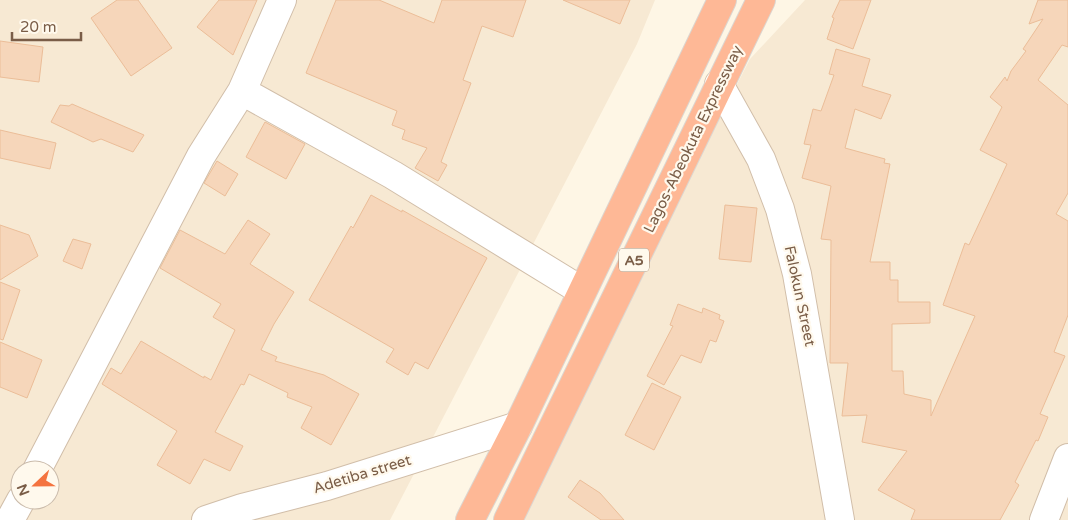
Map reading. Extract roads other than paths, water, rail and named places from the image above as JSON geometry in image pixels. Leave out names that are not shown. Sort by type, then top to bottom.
[{"type":"highway","name":"A5","points":[[470,520],[518,426],[722,0]]},
{"type":"highway","name":"Lagos-Abeokuta Expressway","points":[[508,520],[761,0]]},
{"type":"street","points":[[42,460],[202,156],[242,91],[282,0]]},
{"type":"street","name":"Falokun Street","points":[[720,84],[761,159],[780,209],[797,274],[840,520]]},
{"type":"street","points":[[242,91],[393,175],[582,291]]},
{"type":"street","name":"Adetiba street","points":[[206,520],[242,508],[327,486],[518,426]]},
{"type":"street","points":[[1044,520],[1068,458]]}]
